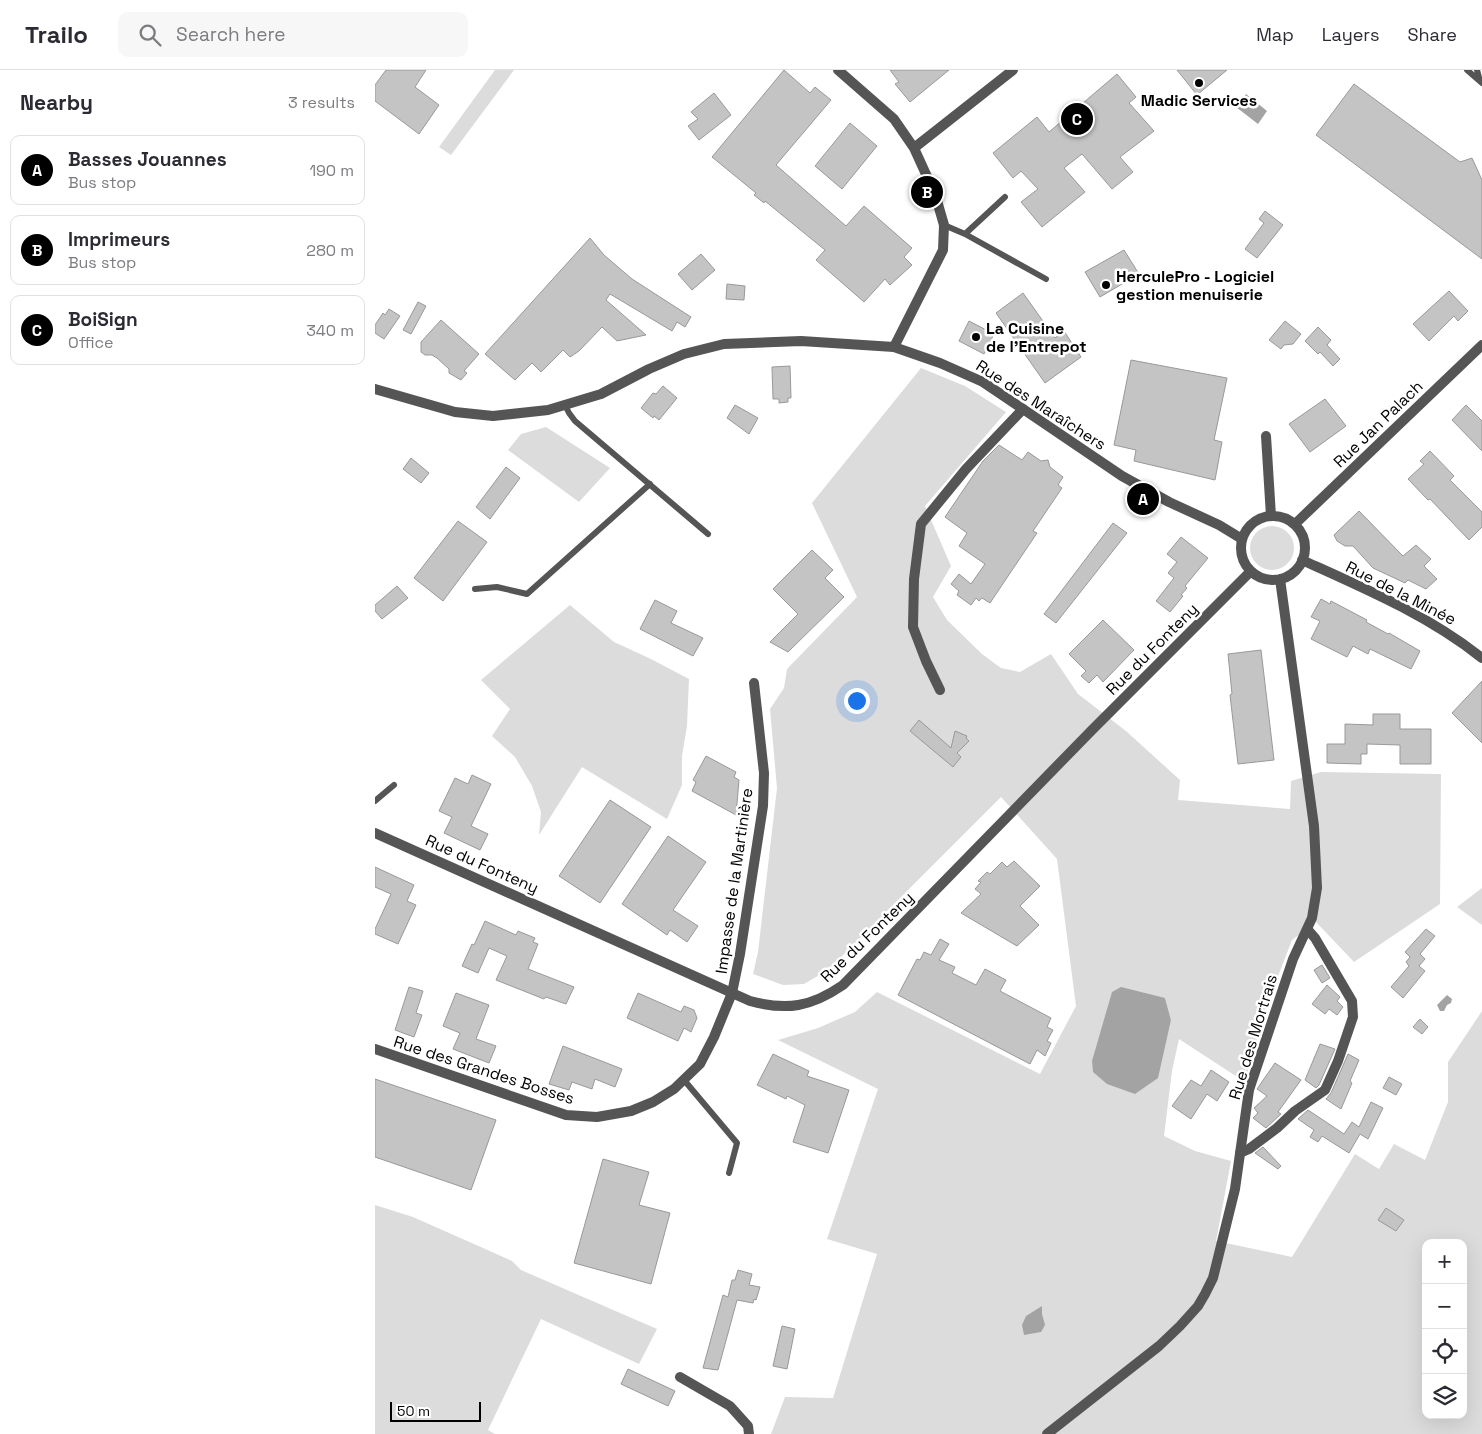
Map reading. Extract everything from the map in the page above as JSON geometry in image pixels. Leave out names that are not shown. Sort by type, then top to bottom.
[{"type":"street","points":[[837,70],[894,120],[914,148],[935,194],[944,225],[943,250],[894,348]]},
{"type":"street","points":[[914,148],[1013,70]]},
{"type":"street","name":"Rue des Maraîchers","points":[[375,389],[455,412],[493,416],[548,410],[601,394],[649,369],[684,354],[724,344],[801,341],[894,348],[983,382],[1122,476],[1169,502],[1219,525],[1242,539]]},
{"type":"street","name":"Rue Jan Palach","points":[[1295,524],[1482,344]]},
{"type":"street","points":[[940,690],[913,627],[914,579],[921,524],[965,469],[1023,409]]},
{"type":"street","points":[[1266,436],[1271,516]]},
{"type":"street","points":[[1271,516],[1280,517],[1295,524],[1304,542],[1302,560],[1297,569],[1280,579],[1265,578],[1251,571],[1242,556],[1242,539],[1250,526],[1263,517],[1271,516]]},
{"type":"street","name":"Rue de la Minée","points":[[1302,560],[1430,621],[1482,658]]},
{"type":"street","name":"Rue du Fonteny","points":[[375,833],[750,1001],[782,1007],[806,1005],[828,996],[843,985],[1078,744],[1251,571]]},
{"type":"street","name":"Rue des Mortrais","points":[[1047,1434],[1159,1346],[1198,1306],[1213,1278],[1235,1189],[1249,1090],[1293,959],[1308,930],[1315,905],[1317,888],[1314,826],[1280,579]]},
{"type":"street","name":"Impasse de la Martinière","points":[[732,993],[740,954],[763,806],[764,773],[754,684]]},
{"type":"street","points":[[1240,1153],[1249,1149],[1277,1128],[1295,1111],[1325,1090],[1338,1061],[1353,1017],[1352,1001],[1315,938],[1308,930]]},
{"type":"street","name":"Rue des Grandes Bosses","points":[[375,1050],[566,1115],[597,1117],[631,1111],[653,1102],[674,1089],[684,1080],[700,1064],[714,1037],[732,993]]},
{"type":"street","points":[[680,1377],[730,1406],[748,1426],[749,1434]]},
{"type":"lane","points":[[1467,70],[1481,83]]},
{"type":"lane","points":[[1477,70],[1481,83]]},
{"type":"lane","points":[[965,234],[1005,197]]},
{"type":"lane","points":[[944,225],[965,234],[1046,279]]},
{"type":"lane","points":[[565,405],[575,421],[708,534]]},
{"type":"lane","points":[[475,589],[497,587],[527,594],[650,484]]},
{"type":"lane","points":[[375,801],[395,785]]},
{"type":"lane","points":[[684,1080],[737,1143],[729,1173]]},
{"type":"shaded area","points":[[495,70],[514,70],[451,155],[439,147]]},
{"type":"shaded area","points":[[1246,94],[1267,111],[1258,124],[1236,107]]},
{"type":"shaded area","points":[[921,368],[965,386],[1006,412],[925,506],[951,566],[933,597],[947,620],[982,654],[1001,668],[1020,672],[1051,654],[1078,694],[1126,731],[1180,780],[1178,800],[1290,809],[1291,781],[1321,772],[1441,774],[1440,904],[1354,962],[1316,922],[1292,940],[1263,1015],[1245,1082],[1179,1039],[1172,1071],[1164,1136],[1195,1151],[1231,1161],[1216,1241],[1292,1257],[1355,1154],[1379,1169],[1394,1144],[1425,1160],[1448,1102],[1448,1062],[1482,1011],[1482,1434],[771,1434],[785,1397],[833,1398],[877,1254],[827,1239],[878,1089],[778,1040],[818,1028],[855,1012],[877,992],[1040,1074],[1076,1006],[1057,859],[1001,797],[828,970],[804,984],[783,985],[753,974],[758,952],[777,788],[770,709],[784,688],[787,669],[857,597],[812,503]],"holes":[[[1165,998],[1171,1020],[1164,1047]]]},
{"type":"shaded area","points":[[546,427],[610,468],[579,502],[508,450],[521,434]]},
{"type":"shaded area","points":[[1276,526],[1288,532],[1293,539],[1293,557],[1288,564],[1281,569],[1268,570],[1260,567],[1253,560],[1250,544],[1253,536],[1260,529]]},
{"type":"shaded area","points":[[570,605],[614,642],[689,679],[687,726],[682,756],[682,785],[667,819],[582,767],[539,835],[541,812],[532,786],[515,757],[492,736],[510,709],[481,680]]},
{"type":"shaded area","points":[[1482,888],[1482,925],[1457,907]]},
{"type":"shaded area","points":[[1121,987],[1165,998],[1171,1020],[1158,1078],[1135,1094],[1107,1084],[1093,1072],[1092,1061],[1112,992]]},
{"type":"shaded area","points":[[1447,995],[1452,999],[1451,1003],[1447,1005],[1444,1011],[1440,1011],[1437,1005]]},
{"type":"shaded area","points":[[375,1205],[413,1217],[512,1261],[521,1270],[657,1329],[639,1364],[541,1319],[488,1430],[495,1434],[375,1434]]},
{"type":"shaded area","points":[[1042,1306],[1045,1325],[1041,1332],[1024,1335],[1022,1325],[1026,1316]]},
{"type":"building","points":[[386,70],[426,70],[415,87],[439,105],[419,134],[375,101],[375,85]]},
{"type":"building","points":[[784,70],[810,93],[815,87],[831,100],[776,165],[846,226],[864,206],[912,248],[904,257],[912,265],[890,285],[885,279],[864,302],[816,260],[825,250],[765,201],[764,203],[754,195],[756,193],[712,157]]},
{"type":"building","points":[[890,70],[949,70],[910,102],[895,84],[899,82]]},
{"type":"building","name":"Madic Services","points":[[1177,70],[1227,70],[1197,95]]},
{"type":"building","points":[[1117,74],[1136,97],[1129,103],[1154,131],[1120,157],[1133,172],[1112,189],[1082,154],[1064,168],[1085,192],[1042,227],[1021,202],[1038,189],[1021,171],[1013,178],[993,153],[1037,117],[1049,132]]},
{"type":"building","points":[[1354,84],[1460,162],[1472,158],[1482,180],[1482,259],[1316,135]]},
{"type":"building","points":[[714,93],[731,115],[699,140],[688,126],[698,119],[691,112]]},
{"type":"building","points":[[850,123],[877,146],[842,189],[815,166]]},
{"type":"building","points":[[1265,211],[1283,225],[1257,258],[1245,249],[1264,223],[1259,219]]},
{"type":"building","points":[[590,238],[604,255],[632,279],[691,317],[685,327],[677,322],[672,331],[610,294],[606,300],[646,335],[617,341],[602,327],[579,351],[570,357],[563,350],[541,372],[532,363],[515,380],[485,354]]},
{"type":"building","name":"HerculePro - Logiciel gestion menuiserie","points":[[1124,250],[1139,274],[1100,297],[1085,272]]},
{"type":"building","points":[[701,254],[715,270],[692,290],[678,274]]},
{"type":"building","points":[[727,284],[745,286],[744,300],[726,299]]},
{"type":"building","points":[[1449,291],[1468,311],[1458,321],[1454,316],[1429,341],[1413,324]]},
{"type":"building","points":[[1023,293],[1055,338],[1064,331],[1081,357],[1045,383],[996,313]]},
{"type":"building","points":[[418,302],[426,306],[411,334],[403,330]]},
{"type":"building","points":[[389,309],[400,316],[384,339],[375,333],[375,325],[383,313],[385,315]]},
{"type":"building","points":[[441,320],[479,354],[464,371],[467,373],[461,380],[449,373],[449,369],[437,358],[421,352],[421,342]]},
{"type":"building","name":"La Cuisine de l'Entrepot","points":[[969,321],[994,334],[984,354],[959,341]]},
{"type":"building","points":[[1285,321],[1301,334],[1293,344],[1284,345],[1281,349],[1269,340]]},
{"type":"building","points":[[1318,327],[1331,340],[1327,345],[1340,359],[1333,366],[1320,352],[1318,354],[1305,341]]},
{"type":"building","points":[[1131,360],[1227,378],[1214,440],[1222,442],[1215,480],[1134,461],[1136,450],[1114,445]]},
{"type":"building","points":[[790,366],[791,398],[788,398],[788,402],[779,403],[779,399],[773,399],[772,367]]},
{"type":"building","points":[[663,386],[677,398],[659,420],[654,416],[653,418],[641,408],[653,393],[656,394]]},
{"type":"building","points":[[1325,399],[1346,426],[1310,452],[1289,424]]},
{"type":"building","points":[[735,405],[758,418],[749,434],[727,418]]},
{"type":"building","points":[[1466,405],[1482,421],[1482,451],[1452,420]]},
{"type":"building","points":[[999,445],[1022,460],[1028,452],[1041,461],[1048,460],[1050,467],[1063,477],[1058,485],[1062,488],[1033,531],[1037,533],[990,603],[982,598],[979,601],[976,598],[971,605],[957,595],[959,591],[951,584],[959,574],[971,584],[985,564],[959,546],[967,533],[945,517],[983,461]]},
{"type":"building","points":[[1430,451],[1454,476],[1450,480],[1482,512],[1482,527],[1469,540],[1408,479],[1424,464],[1420,461]]},
{"type":"building","points":[[411,458],[429,473],[421,483],[403,469]]},
{"type":"building","points":[[506,467],[520,478],[490,519],[476,507]]},
{"type":"building","points":[[1359,511],[1403,556],[1416,545],[1431,559],[1424,566],[1437,579],[1426,589],[1408,580],[1405,583],[1373,568],[1353,546],[1345,546],[1337,541],[1334,535]]},
{"type":"building","points":[[458,521],[487,542],[443,601],[414,578]]},
{"type":"building","points":[[1113,523],[1127,533],[1056,623],[1044,614]]},
{"type":"building","points":[[1181,537],[1208,558],[1185,586],[1187,588],[1181,595],[1183,596],[1170,612],[1156,601],[1174,578],[1168,573],[1177,562],[1167,554]]},
{"type":"building","points":[[812,550],[833,570],[825,578],[844,597],[788,652],[770,642],[798,614],[773,589]]},
{"type":"building","points":[[397,586],[408,598],[382,619],[375,611],[375,605]]},
{"type":"building","points":[[1321,599],[1330,604],[1331,601],[1420,651],[1411,669],[1370,649],[1368,654],[1353,646],[1347,657],[1311,639],[1320,621],[1311,617]]},
{"type":"building","points":[[655,600],[677,611],[671,623],[703,638],[693,656],[640,629]]},
{"type":"building","points":[[1103,620],[1134,650],[1103,682],[1097,675],[1089,683],[1081,676],[1086,671],[1069,654]]},
{"type":"building","points":[[1261,650],[1274,760],[1238,764],[1230,695],[1232,694],[1228,654]]},
{"type":"building","points":[[1482,681],[1482,743],[1452,713]]},
{"type":"building","points":[[1373,714],[1400,714],[1400,729],[1431,729],[1431,764],[1400,764],[1400,745],[1367,744],[1367,754],[1361,754],[1361,764],[1327,763],[1327,744],[1345,744],[1345,724],[1373,725]]},
{"type":"building","points":[[919,720],[951,748],[955,731],[967,736],[966,738],[969,741],[957,753],[961,757],[953,767],[910,731]]},
{"type":"building","points":[[706,756],[736,772],[734,777],[739,780],[736,815],[692,791],[696,782],[693,780]]},
{"type":"building","points":[[472,775],[491,784],[471,826],[488,834],[480,850],[444,833],[452,817],[439,811],[455,778],[468,784]]},
{"type":"building","points":[[610,800],[651,827],[600,903],[559,876]]},
{"type":"building","points":[[668,836],[706,862],[673,910],[698,926],[687,942],[670,930],[667,935],[622,904]]},
{"type":"building","points":[[1014,861],[1040,886],[1020,906],[1039,925],[1017,946],[961,913],[981,894],[975,889],[981,882],[978,881],[987,872],[990,874],[1002,862],[1007,867]]},
{"type":"building","points":[[375,867],[414,885],[407,901],[416,905],[398,944],[375,934],[375,929],[391,894],[375,887]]},
{"type":"building","points":[[485,921],[516,935],[518,931],[535,938],[533,942],[538,944],[528,969],[574,987],[566,1004],[546,997],[544,999],[496,980],[507,956],[489,948],[478,973],[462,966]]},
{"type":"building","points":[[1426,929],[1435,936],[1420,954],[1425,959],[1419,966],[1425,971],[1403,998],[1391,987],[1409,966],[1406,962],[1410,957],[1405,952]]},
{"type":"building","points":[[940,939],[949,944],[939,960],[955,967],[952,973],[976,985],[985,969],[1006,980],[1000,991],[1051,1018],[1047,1027],[1053,1030],[1047,1041],[1051,1043],[1045,1056],[1037,1050],[1030,1064],[898,995],[917,959],[920,960],[924,952],[931,955]]},
{"type":"building","points":[[1322,965],[1330,978],[1322,983],[1314,970]]},
{"type":"building","points":[[1327,985],[1340,997],[1337,1001],[1343,1007],[1337,1015],[1329,1009],[1325,1014],[1312,1004]]},
{"type":"building","points":[[409,987],[423,991],[416,1013],[422,1015],[414,1037],[395,1030]]},
{"type":"building","points":[[456,993],[489,1005],[476,1039],[496,1046],[489,1063],[453,1049],[460,1033],[443,1026]]},
{"type":"building","points":[[638,993],[681,1012],[684,1006],[694,1010],[697,1018],[691,1032],[684,1028],[678,1041],[627,1018]]},
{"type":"building","points":[[1420,1019],[1428,1027],[1422,1034],[1413,1027]]},
{"type":"building","points":[[1320,1044],[1335,1049],[1316,1088],[1305,1080]]},
{"type":"building","points":[[563,1046],[622,1069],[615,1087],[595,1079],[592,1089],[572,1082],[569,1090],[549,1084]]},
{"type":"building","points":[[773,1054],[809,1071],[807,1076],[849,1090],[828,1153],[793,1142],[805,1105],[787,1096],[786,1099],[757,1085]]},
{"type":"building","points":[[1348,1054],[1359,1060],[1341,1109],[1326,1099],[1331,1093]]},
{"type":"building","points":[[1275,1063],[1301,1080],[1278,1112],[1281,1114],[1266,1128],[1253,1118],[1258,1113],[1254,1108],[1267,1096],[1257,1089]]},
{"type":"building","points":[[1211,1070],[1229,1082],[1217,1101],[1207,1094],[1191,1119],[1172,1106],[1191,1080],[1201,1086]]},
{"type":"building","points":[[1389,1077],[1402,1084],[1396,1095],[1383,1088]]},
{"type":"building","points":[[375,1079],[496,1120],[471,1190],[375,1157]]},
{"type":"building","points":[[1371,1102],[1383,1108],[1368,1139],[1360,1134],[1349,1153],[1322,1136],[1318,1142],[1310,1137],[1314,1130],[1298,1119],[1308,1110],[1344,1134],[1352,1122],[1359,1127]]},
{"type":"building","points":[[1263,1147],[1281,1166],[1278,1169],[1255,1153]]},
{"type":"building","points":[[603,1159],[649,1172],[639,1205],[670,1213],[651,1284],[574,1263]]},
{"type":"building","points":[[1386,1208],[1404,1220],[1396,1231],[1378,1220]]},
{"type":"building","points":[[738,1270],[752,1274],[749,1285],[760,1287],[756,1300],[754,1299],[753,1303],[737,1300],[718,1370],[703,1368],[723,1295],[728,1297],[732,1280],[735,1280]]},
{"type":"building","points":[[782,1326],[795,1329],[787,1369],[773,1366]]},
{"type":"building","points":[[628,1369],[675,1391],[668,1406],[621,1384]]},
{"type":"place","name":"Madic Services","points":[[1199,83]]},
{"type":"place","name":"BoiSign","points":[[1077,119]]},
{"type":"place","name":"Imprimeurs","points":[[927,192]]},
{"type":"place","name":"HerculePro - Logiciel gestion menuiserie","points":[[1106,285]]},
{"type":"place","name":"La Cuisine de l'Entrepot","points":[[976,337]]},
{"type":"place","name":"Basses Jouannes","points":[[1143,499]]}]
